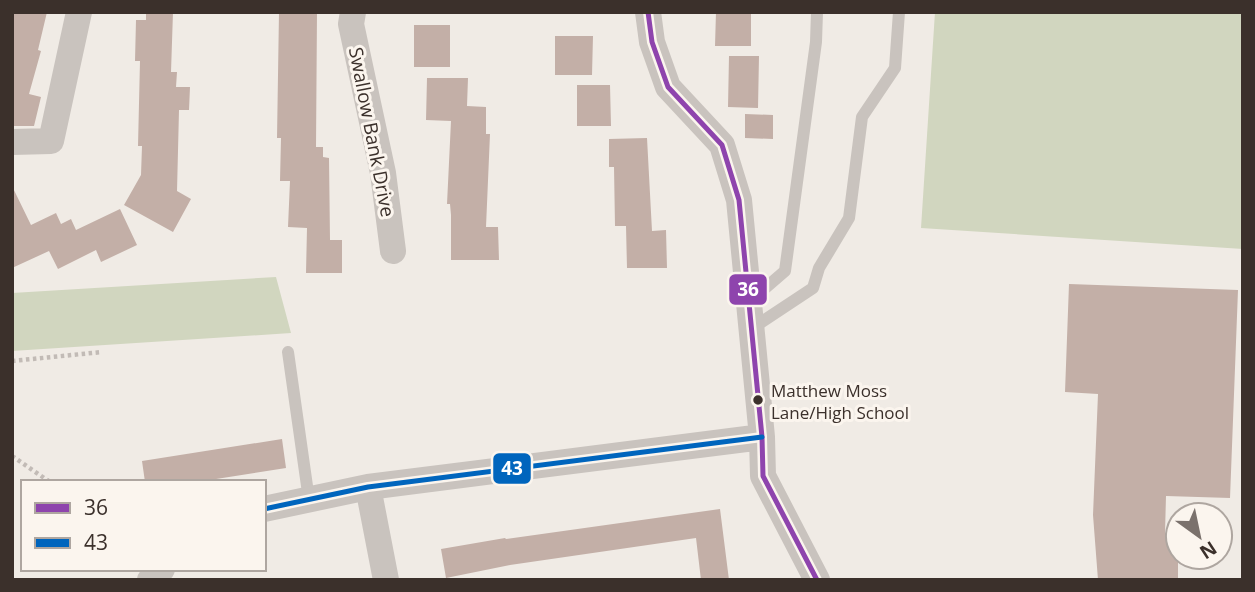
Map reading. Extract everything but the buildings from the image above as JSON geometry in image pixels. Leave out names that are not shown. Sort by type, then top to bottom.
[{"type":"street","points":[[12,142],[51,141],[79,12]]},
{"type":"street","name":"Swallow Bank Drive","points":[[353,12],[351,24],[383,173],[393,251]]},
{"type":"street","points":[[648,12],[652,42],[668,87],[722,145],[740,200],[762,437],[763,476],[817,580]]},
{"type":"street","points":[[266,509],[368,487],[762,437]]},
{"type":"street","points":[[368,487],[386,580]]},
{"type":"lane","points":[[750,316],[785,271],[816,42],[817,12]]},
{"type":"lane","points":[[750,316],[813,288],[819,268],[849,218],[862,117],[895,68],[899,12]]},
{"type":"lane","points":[[288,352],[309,500]]},
{"type":"path","points":[[12,361],[102,352]]},
{"type":"path","points":[[12,456],[48,480]]},
{"type":"green space","points":[[935,12],[1243,12],[1243,249],[921,228]]},
{"type":"green space","points":[[276,277],[291,333],[12,351],[12,293]]},
{"type":"transit line","name":"36","points":[[648,12],[652,42],[668,87],[722,145],[739,200],[762,437],[763,476],[817,580]]},
{"type":"transit line","name":"43","points":[[266,509],[368,487],[762,437]]},
{"type":"place","name":"Matthew Moss Lane/High School","points":[[758,400]]}]
